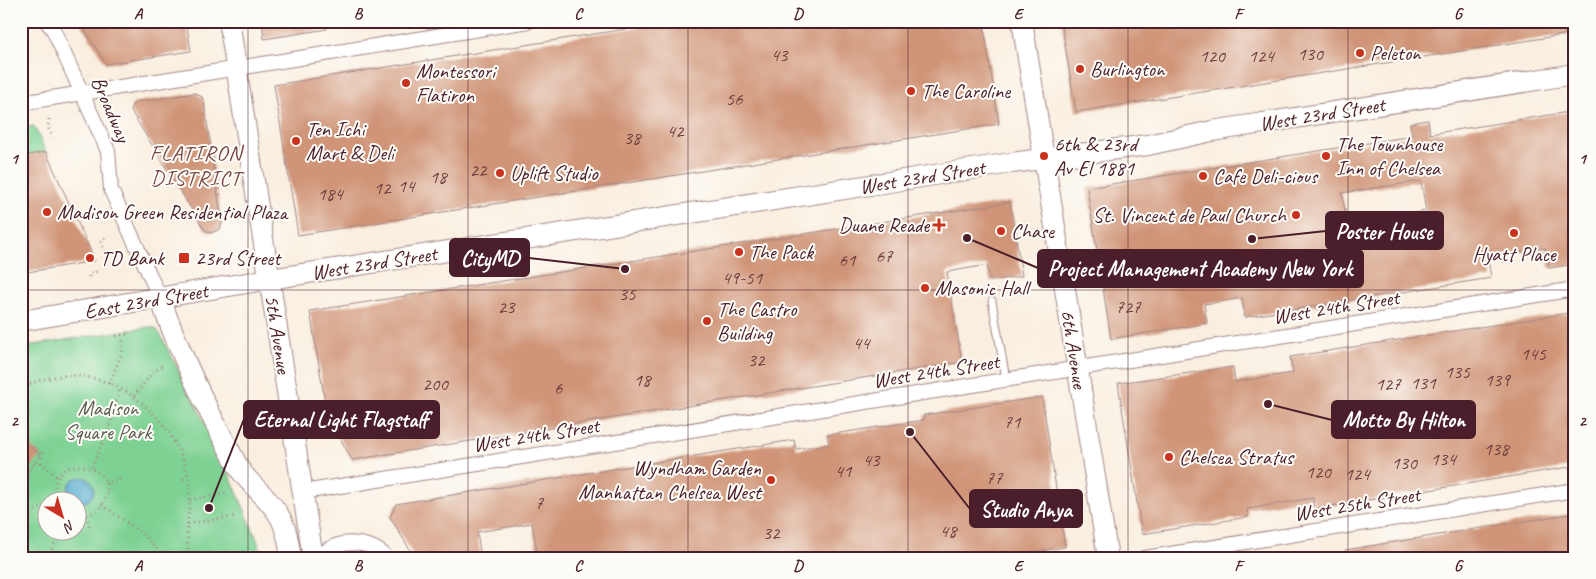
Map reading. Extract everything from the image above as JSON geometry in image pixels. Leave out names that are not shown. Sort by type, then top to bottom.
[{"type":"main road","name":"5th Avenue","points":[[229,21],[313,558]]},
{"type":"main road","name":"6th Avenue","points":[[1022,21],[1108,558]]},
{"type":"main road","name":"West 23rd Street","points":[[270,279],[1044,159],[1148,145],[1222,130],[1575,74]]},
{"type":"main road","name":"East 23rd Street","points":[[21,321],[270,279]]},
{"type":"main road","points":[[160,298],[172,332],[236,462],[246,478],[274,508],[282,520],[287,533],[291,558]]},
{"type":"street","name":"Broadway","points":[[46,21],[53,29],[108,151],[111,190],[160,298]]},
{"type":"street","points":[[21,103],[529,21]]},
{"type":"street","name":"West 24th Street","points":[[303,492],[1575,289]]},
{"type":"street","name":"West 25th Street","points":[[1145,558],[1575,490]]},
{"type":"street","points":[[318,558],[332,548],[355,544],[375,548],[387,558]]},
{"type":"lane","points":[[992,301],[1006,380]]},
{"type":"path","points":[[49,119],[48,127],[53,138]]},
{"type":"path","points":[[220,195],[218,186],[223,183]]},
{"type":"path","points":[[105,238],[101,242],[105,252]]},
{"type":"path","points":[[90,277],[90,273],[100,271]]},
{"type":"path","points":[[116,336],[127,334]]},
{"type":"path","points":[[109,384],[122,353],[123,340]]},
{"type":"path","points":[[134,396],[153,372],[163,365]]},
{"type":"path","points":[[21,389],[43,379],[72,374],[85,376],[120,388],[134,396],[151,411],[170,434],[180,454],[188,477],[190,500],[188,524],[189,558]]},
{"type":"path","points":[[92,468],[109,428],[120,388]]},
{"type":"path","points":[[21,438],[33,444],[42,453],[43,466],[58,478]]},
{"type":"path","points":[[55,492],[58,478],[68,468],[75,466],[92,468],[99,473],[105,483],[106,494],[102,505],[88,514]]},
{"type":"path","points":[[183,479],[188,477]]},
{"type":"path","points":[[105,483],[123,478]]},
{"type":"path","points":[[190,500],[227,494]]},
{"type":"path","points":[[102,505],[143,534],[165,558]]},
{"type":"path","points":[[21,516],[38,508]]},
{"type":"path","points":[[188,524],[237,516]]},
{"type":"path","points":[[88,522],[90,528]]},
{"type":"path","points":[[48,558],[56,542]]},
{"type":"green space","points":[[34,126],[46,152],[24,156],[21,128]]},
{"type":"green space","name":"Madison Square Park","points":[[148,327],[155,328],[160,334],[215,445],[241,501],[264,558],[21,558],[21,347]]},
{"type":"water","points":[[76,478],[86,478],[93,485],[93,495],[88,500],[88,492],[68,492],[69,485]]},
{"type":"building","points":[[79,21],[186,21],[191,51],[106,64]]},
{"type":"building","points":[[262,21],[327,21],[327,29],[264,39]]},
{"type":"building","points":[[676,21],[983,21],[999,124],[298,235],[274,85]]},
{"type":"building","points":[[1061,21],[1575,21],[1575,33],[1076,112]]},
{"type":"building","points":[[195,93],[202,97],[204,102],[222,223],[220,229],[211,233],[204,229],[131,111],[131,106],[136,102]]},
{"type":"building","points":[[1575,111],[1575,264],[1549,268],[1546,248],[1488,258],[1491,278],[1245,317],[1242,298],[1204,304],[1207,323],[1111,339],[1087,188],[1412,136],[1410,123],[1428,120],[1430,134]],"holes":[[[1421,181],[1426,211],[1347,224],[1342,193]]]},
{"type":"building","name":"Madison Green Residential Plaza","points":[[46,152],[95,261],[21,273],[21,156]]},
{"type":"building","points":[[1010,202],[1022,276],[990,281],[987,265],[947,272],[962,362],[352,460],[327,414],[310,311]]},
{"type":"building","points":[[1575,312],[1575,466],[1314,509],[1313,498],[1247,509],[1248,517],[1142,534],[1118,383],[1233,367],[1235,382],[1293,373],[1290,357]]},
{"type":"building","points":[[1042,397],[1065,547],[996,558],[538,558],[532,523],[477,532],[481,558],[415,558],[390,517],[396,504],[794,440],[796,449],[829,444],[827,435],[924,420],[924,415]]},
{"type":"building","points":[[21,440],[41,455],[21,481]]},
{"type":"building","points":[[1575,513],[1575,558],[1345,558],[1345,550]]},
{"type":"place","name":"Peleton","points":[[1360,53]]},
{"type":"place","name":"Burlington","points":[[1080,69]]},
{"type":"place","name":"Montessori Flatiron","points":[[406,83]]},
{"type":"place","name":"The Caroline","points":[[911,91]]},
{"type":"place","name":"Ten Ichi Mart & Deli","points":[[296,141]]},
{"type":"place","name":"6th & 23rd Av El 1881","points":[[1044,156]]},
{"type":"place","name":"The Townhouse Inn of Chelsea","points":[[1326,156]]},
{"type":"place","name":"Uplift Studio","points":[[500,173]]},
{"type":"place","name":"Cafe Deli-cious","points":[[1203,176]]},
{"type":"place","name":"Madison Green Residential Plaza","points":[[47,212]]},
{"type":"place","name":"St. Vincent de Paul Church","points":[[1296,215]]},
{"type":"place","name":"Duane Reade","points":[[939,225]]},
{"type":"place","name":"Chase","points":[[1001,231]]},
{"type":"place","name":"Hyatt Place","points":[[1514,233]]},
{"type":"place","name":"Project Management Academy New York","points":[[967,238]]},
{"type":"place","name":"Poster House","points":[[1252,239]]},
{"type":"place","name":"The Pack","points":[[739,252]]},
{"type":"place","name":"TD Bank","points":[[90,258]]},
{"type":"place","name":"23rd Street","points":[[184,258]]},
{"type":"place","name":"CityMD","points":[[625,269]]},
{"type":"place","name":"Masonic Hall","points":[[925,288]]},
{"type":"place","name":"The Castro Building","points":[[707,321]]},
{"type":"place","name":"Motto By Hilton","points":[[1268,404]]},
{"type":"place","name":"Studio Anya","points":[[910,432]]},
{"type":"place","name":"Chelsea Stratus","points":[[1169,457]]},
{"type":"place","name":"Wyndham Garden Manhattan Chelsea West","points":[[771,480]]},
{"type":"place","name":"Eternal Light Flagstaff","points":[[209,508]]},
{"type":"district","name":"FLATIRON DISTRICT","points":[[196,166]]}]
